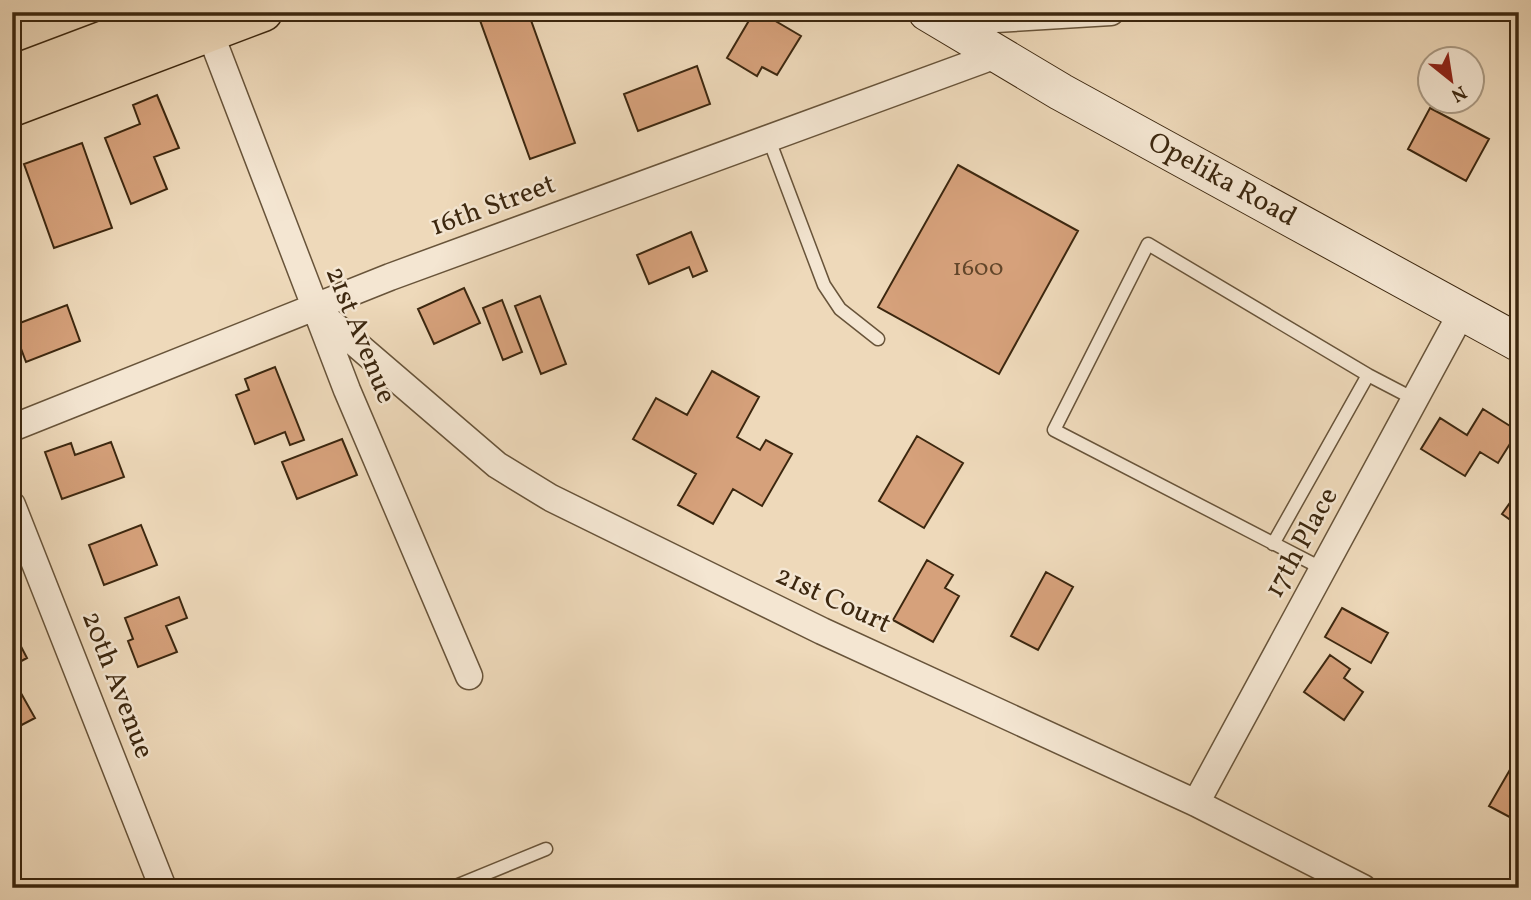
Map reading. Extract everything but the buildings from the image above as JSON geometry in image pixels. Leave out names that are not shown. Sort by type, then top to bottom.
[{"type":"main road","points":[[12,75],[197,19],[263,12]]},
{"type":"main road","name":"Opelika Road","points":[[936,17],[1061,92],[1519,344]]},
{"type":"main road","points":[[12,107],[197,19]]},
{"type":"street","points":[[936,17],[1111,12]]},
{"type":"street","name":"21st Avenue","points":[[197,19],[314,308],[469,676]]},
{"type":"street","name":"16th Street","points":[[12,428],[314,308],[768,137],[999,54]]},
{"type":"street","name":"21st Court","points":[[314,308],[497,465],[551,498],[822,631],[1196,803],[1363,888]]},
{"type":"street","name":"17th Place","points":[[1196,803],[1462,312]]},
{"type":"street","name":"20th Avenue","points":[[12,505],[163,888]]},
{"type":"lane","points":[[768,137],[824,285],[840,309],[878,339]]},
{"type":"lane","points":[[1324,569],[1054,430],[1148,244],[1368,375],[1416,400]]},
{"type":"lane","points":[[1273,544],[1368,375]]},
{"type":"lane","points":[[451,888],[546,849]]}]
